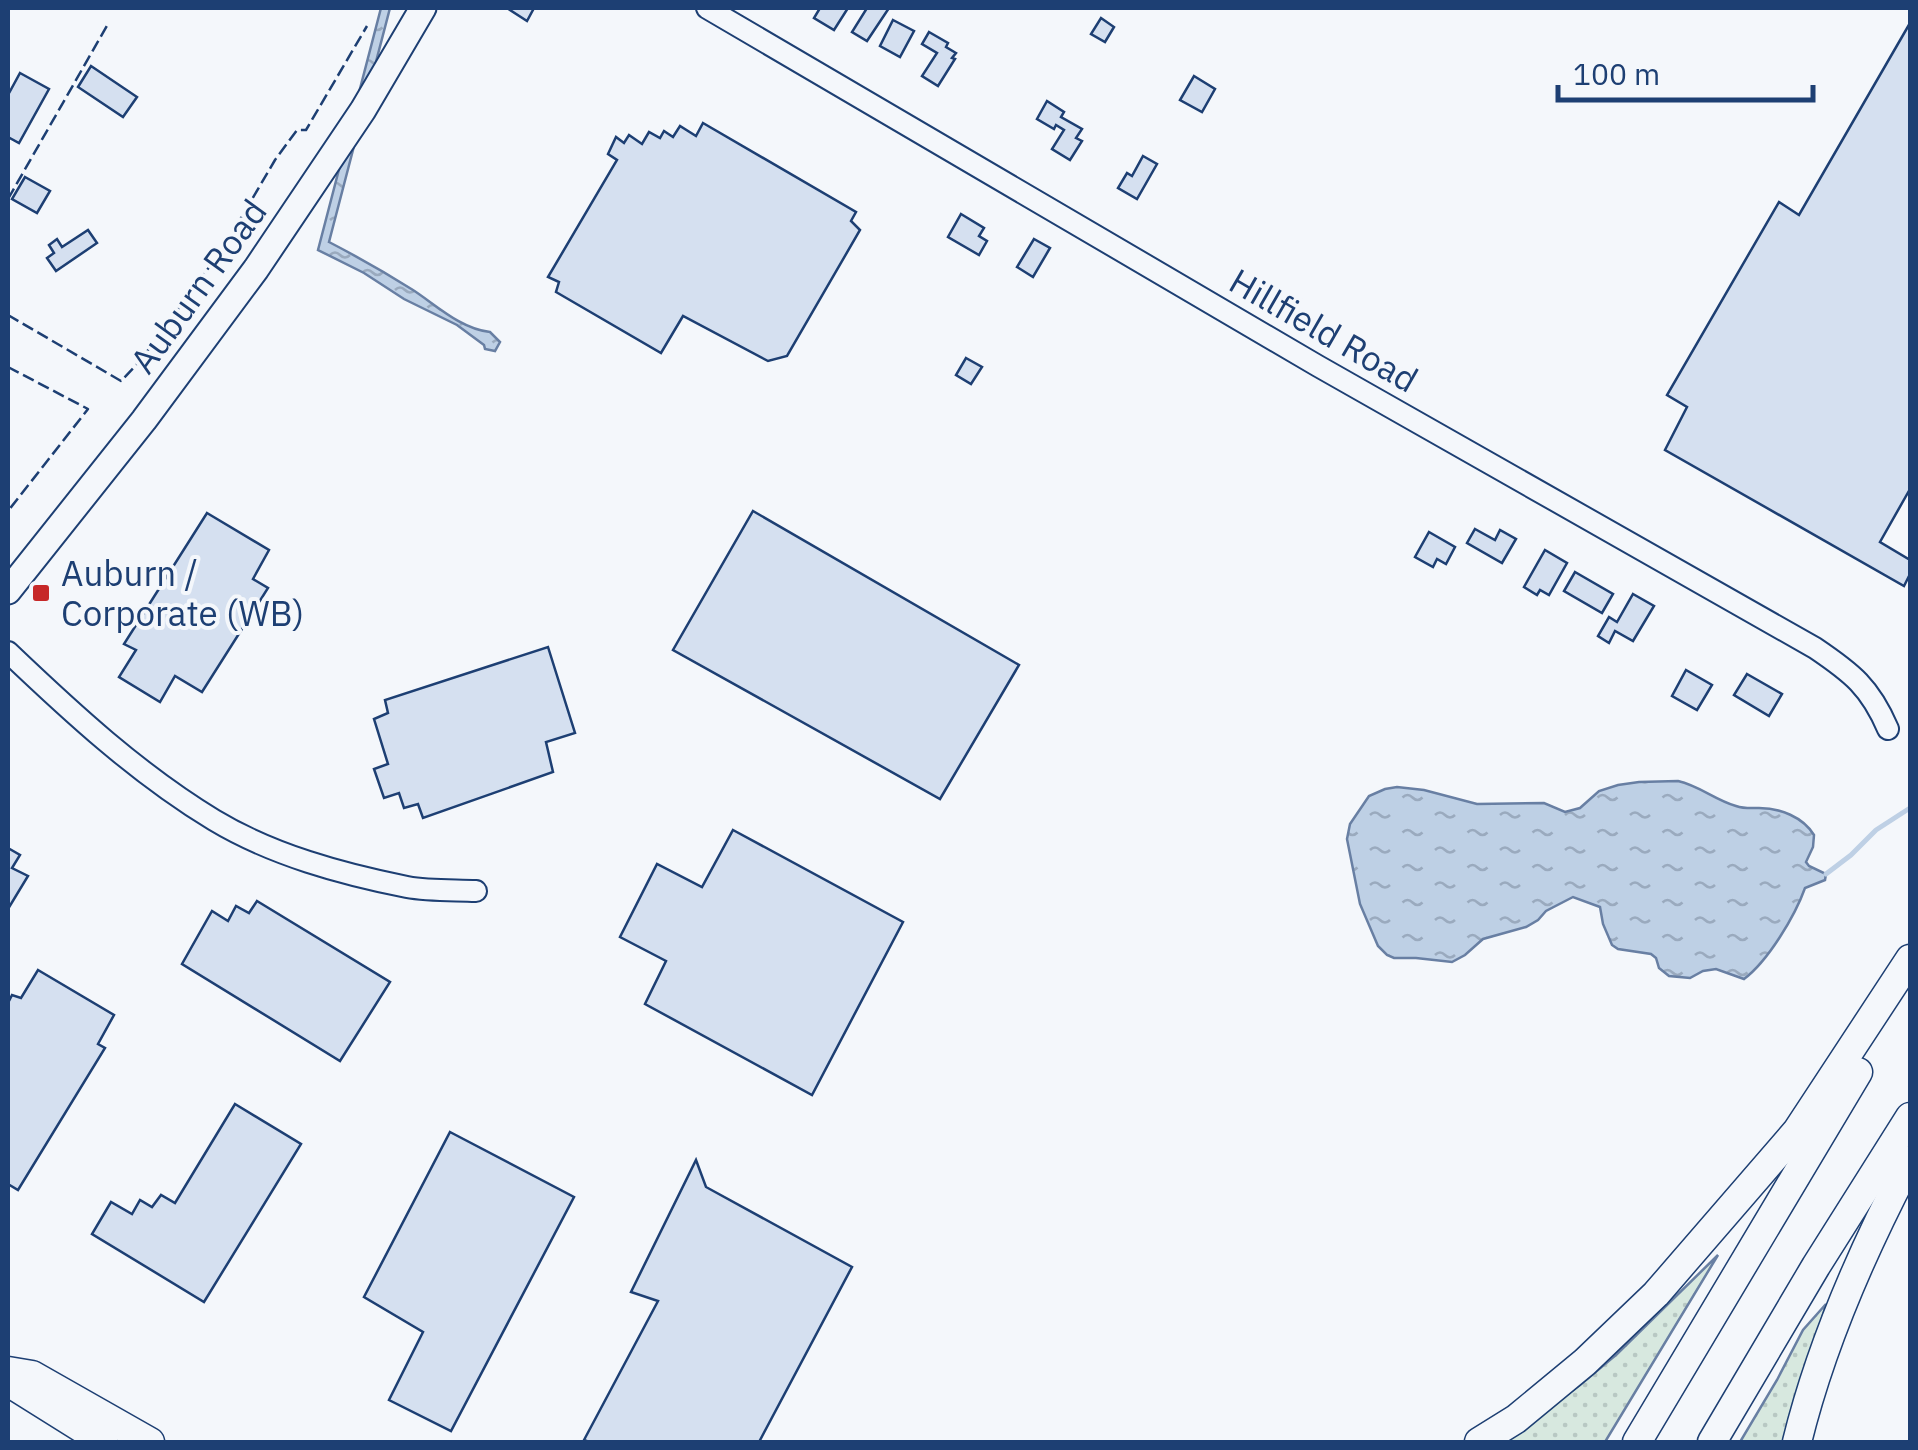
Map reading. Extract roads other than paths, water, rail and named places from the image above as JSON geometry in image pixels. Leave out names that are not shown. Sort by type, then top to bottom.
[{"type":"highway","points":[[1480,1442],[1516,1419],[1585,1362],[1656,1294],[1797,1131],[1910,959]]},
{"type":"highway","points":[[1637,1442],[1910,985]]},
{"type":"highway","points":[[1712,1442],[1910,1117]]},
{"type":"highway","points":[[1797,1442],[1834,1322],[1910,1160]]},
{"type":"highway","points":[[8,1371],[32,1375],[150,1442]]},
{"type":"highway","points":[[8,1382],[104,1442]]},
{"type":"main road","name":"Auburn Road","points":[[8,592],[144,420],[256,269],[363,110],[423,8]]},
{"type":"street","name":"Hillfield Road","points":[[707,8],[1318,366],[1815,648],[1857,679],[1876,702],[1888,728]]},
{"type":"street","points":[[8,652],[126,758],[215,820],[312,863],[411,888],[476,890]]},
{"type":"water","points":[[381,8],[390,8],[329,242],[459,321],[490,332],[500,342],[495,351],[485,349],[457,325],[318,250]]},
{"type":"water","points":[[1678,781],[1736,806],[1767,808],[1790,815],[1814,835],[1806,862],[1826,874],[1825,880],[1805,888],[1780,937],[1744,979],[1716,969],[1690,978],[1669,976],[1651,954],[1612,945],[1600,907],[1573,897],[1526,927],[1483,939],[1452,962],[1394,958],[1378,946],[1360,904],[1347,839],[1350,824],[1369,796],[1397,787],[1477,804],[1544,803],[1565,812],[1580,808],[1599,791],[1618,785]]},
{"type":"waterway","points":[[1826,874],[1876,830],[1910,808]]},
{"type":"place","name":"Auburn / Corporate (WB)","points":[[41,593]]}]
